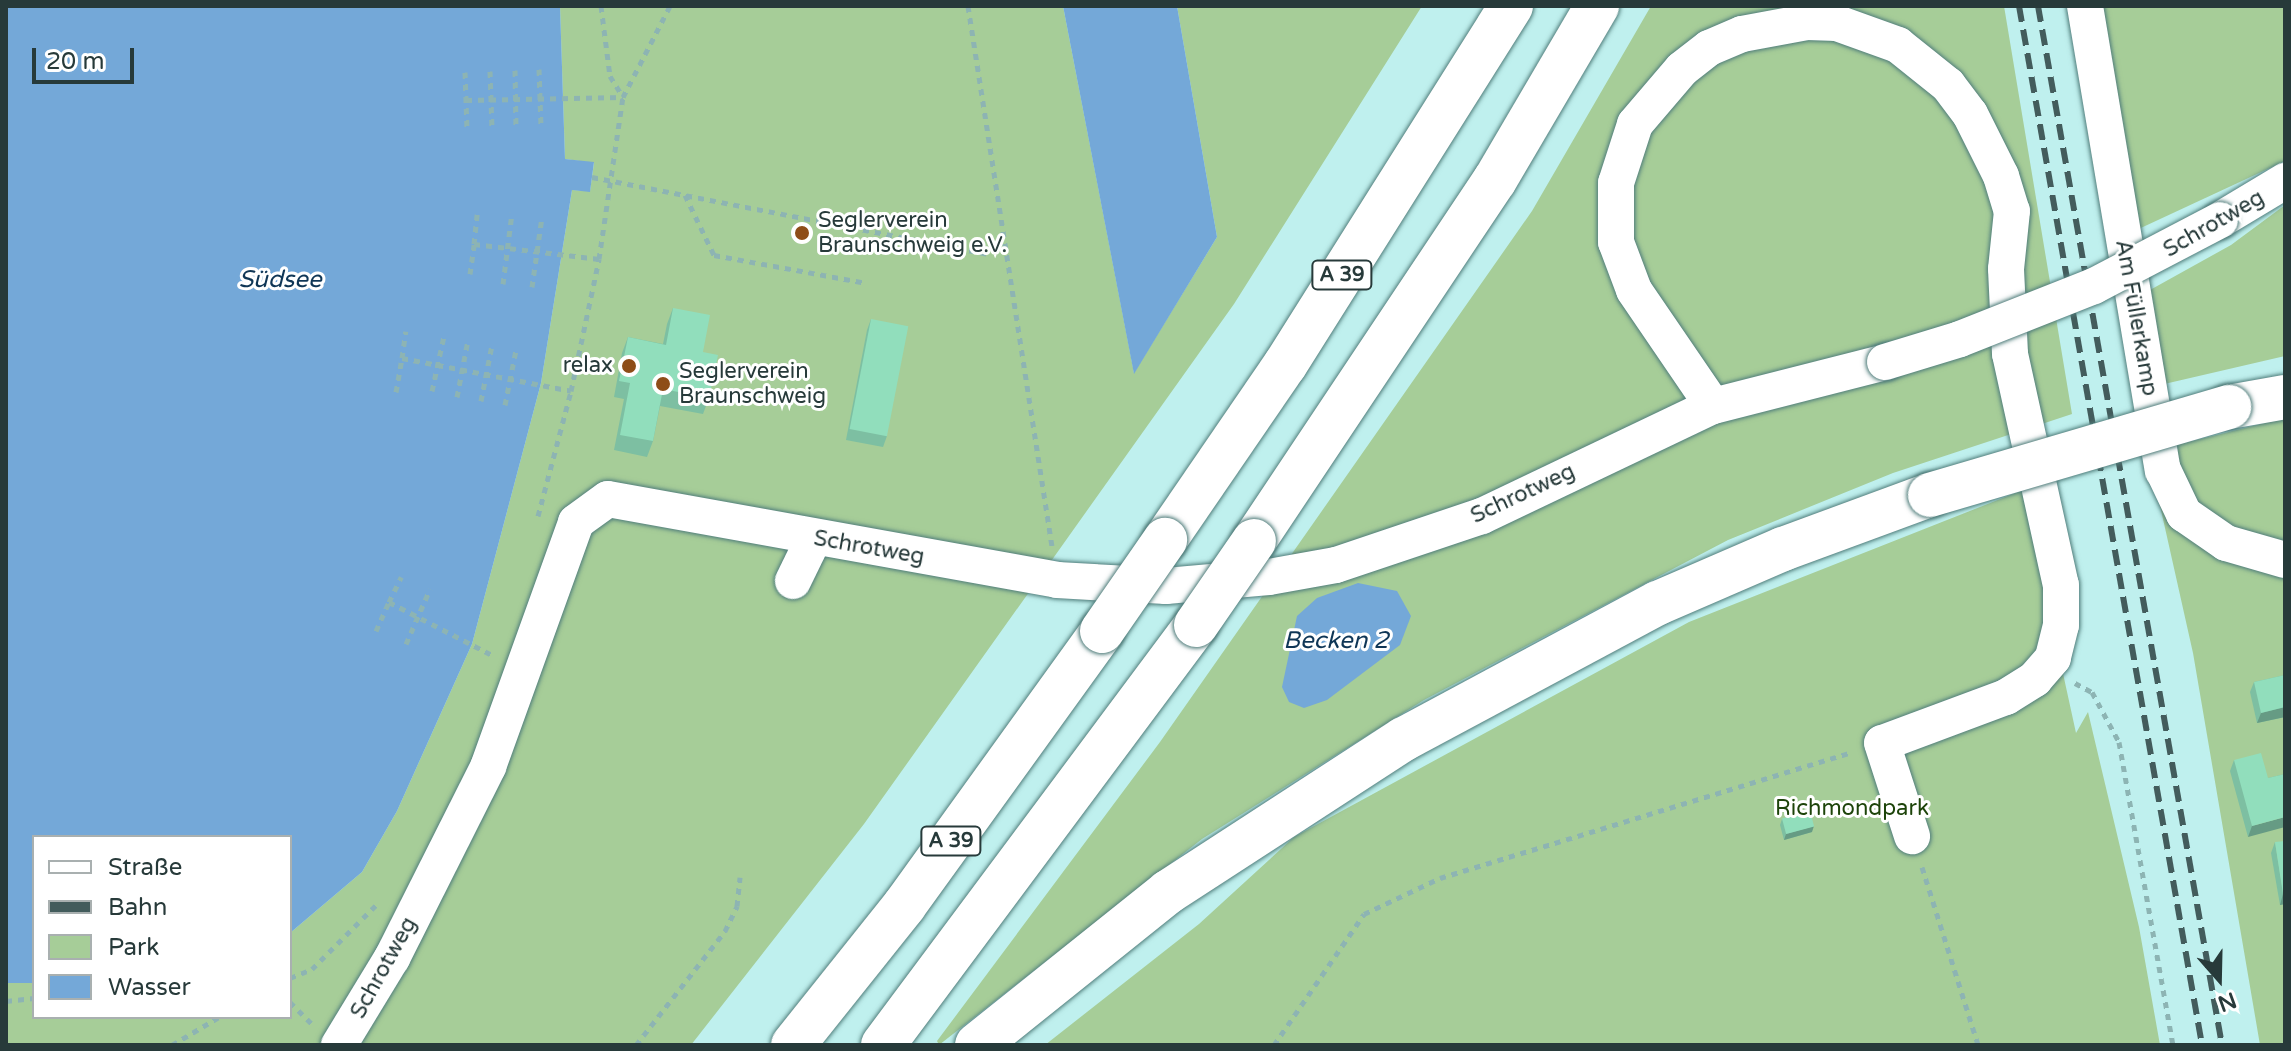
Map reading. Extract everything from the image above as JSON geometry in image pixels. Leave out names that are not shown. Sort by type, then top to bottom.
[{"type":"highway","name":"A 39","points":[[793,1045],[904,906],[1165,540],[1285,365],[1511,6]]},
{"type":"highway","points":[[883,1045],[1196,625],[1254,541],[1495,180],[1597,6]]},
{"type":"highway","points":[[977,1045],[1058,975],[1168,892],[1404,739],[1658,603],[1783,549],[1930,495],[2229,407],[2285,397]]},
{"type":"street","name":"Am Füllerkamp","points":[[2085,6],[2163,470],[2184,514],[2226,543],[2285,560]]},
{"type":"street","points":[[1713,406],[1634,290],[1616,242],[1616,183],[1635,124],[1682,69],[1709,48],[1742,34],[1807,22],[1837,23],[1898,45],[1948,85],[1970,114],[2001,176],[2012,211],[2006,269],[2010,354],[2061,585],[2053,658],[2035,679],[2006,697],[1882,743],[1912,836]]},
{"type":"street","name":"Schrotweg","points":[[339,1045],[392,958],[488,767],[576,522],[588,508],[608,499],[640,502],[814,538],[1057,580],[1166,586],[1269,577],[1336,565],[1482,516],[1713,406],[1885,362],[1960,339],[2094,286],[2220,220],[2285,181]]},
{"type":"street","points":[[793,581],[814,538]]},
{"type":"path","points":[[601,6],[610,76],[623,97]]},
{"type":"path","points":[[535,526],[571,391],[599,259],[614,181],[623,97],[670,6]]},
{"type":"path","points":[[968,6],[1057,580]]},
{"type":"path","points":[[539,69],[541,127]]},
{"type":"path","points":[[515,70],[516,127]]},
{"type":"path","points":[[490,71],[492,128]]},
{"type":"path","points":[[465,72],[467,128]]},
{"type":"path","points":[[466,100],[623,97]]},
{"type":"path","points":[[592,177],[988,254]]},
{"type":"path","points":[[685,195],[714,255],[866,283]]},
{"type":"path","points":[[503,284],[512,213]]},
{"type":"path","points":[[470,274],[477,214]]},
{"type":"path","points":[[532,287],[542,217]]},
{"type":"path","points":[[474,244],[599,259]]},
{"type":"path","points":[[396,392],[406,331]]},
{"type":"path","points":[[432,391],[444,336]]},
{"type":"path","points":[[457,397],[468,340]]},
{"type":"path","points":[[481,401],[492,345]]},
{"type":"path","points":[[505,405],[516,350]]},
{"type":"path","points":[[402,358],[571,391]]},
{"type":"path","points":[[376,631],[401,577]]},
{"type":"path","points":[[406,644],[430,589]]},
{"type":"path","points":[[389,602],[480,648]]},
{"type":"path","points":[[492,672],[504,643]]},
{"type":"path","points":[[2035,679],[2069,680],[2092,692],[2119,742],[2173,1045]]},
{"type":"path","points":[[1274,1045],[1364,914],[1440,878],[1882,743]]},
{"type":"path","points":[[1912,836],[1978,1045]]},
{"type":"path","points":[[636,1045],[725,931],[737,906],[740,877]]},
{"type":"path","points":[[292,977],[312,969],[367,919],[382,896]]},
{"type":"path","points":[[6,1001],[32,998]]},
{"type":"path","points":[[172,1045],[216,1019]]},
{"type":"green space","points":[[560,6],[1063,6],[1134,373],[1217,237],[1177,6],[1422,6],[1234,304],[864,824],[691,1045],[6,1045],[6,983],[32,983],[32,1019],[292,1019],[292,931],[362,872],[397,811],[472,644],[541,383],[572,190],[590,191],[594,163],[565,159]]},
{"type":"green space","points":[[1651,6],[2004,6],[2072,414],[1893,473],[1728,540],[1424,700],[1202,839],[939,1045],[937,1041],[1160,742],[1532,211]]},
{"type":"green space","points":[[2100,6],[2285,6],[2285,161],[2130,233]]},
{"type":"green space","points":[[2285,205],[2285,356],[2160,385],[2141,295],[2231,245]]},
{"type":"green space","points":[[2285,418],[2285,1045],[2260,1045],[2193,653],[2148,452]]},
{"type":"green space","name":"Richmondpark","points":[[2023,490],[2076,733],[2088,712],[2139,927],[2160,1045],[1045,1045],[1199,924],[1294,837],[1689,622]]},
{"type":"water","name":"Südsee","points":[[6,6],[560,6],[565,159],[594,162],[590,192],[572,190],[541,383],[472,644],[397,811],[362,872],[292,931],[292,835],[32,835],[32,983],[6,983]]},
{"type":"water","points":[[1063,6],[1177,6],[1217,237],[1134,374]]},
{"type":"water","name":"Becken 2","points":[[1358,583],[1397,591],[1411,616],[1400,645],[1327,700],[1304,708],[1289,702],[1282,687],[1297,616],[1317,598]]},
{"type":"building","name":"Seglerverein Braunschweig","points":[[673,308],[710,315],[703,352],[718,355],[709,398],[663,389],[653,441],[620,435],[630,383],[619,381],[628,337],[666,345]]},
{"type":"building","points":[[871,319],[908,326],[887,436],[850,429]]},
{"type":"building","points":[[2285,675],[2285,707],[2261,713],[2254,682]]},
{"type":"building","points":[[2261,753],[2268,778],[2285,774],[2285,817],[2252,826],[2234,760]]},
{"type":"building","points":[[1810,811],[1814,826],[1786,834],[1782,819]]},
{"type":"building","points":[[2285,841],[2285,893],[2283,894],[2275,842]]},
{"type":"railway","points":[[2019,6],[2202,1045]]},
{"type":"railway","points":[[2038,6],[2222,1045]]},
{"type":"place","name":"Seglerverein Braunschweig e.V.","points":[[802,233]]},
{"type":"place","name":"relax","points":[[629,366]]},
{"type":"place","name":"Seglerverein Braunschweig","points":[[663,384]]}]
